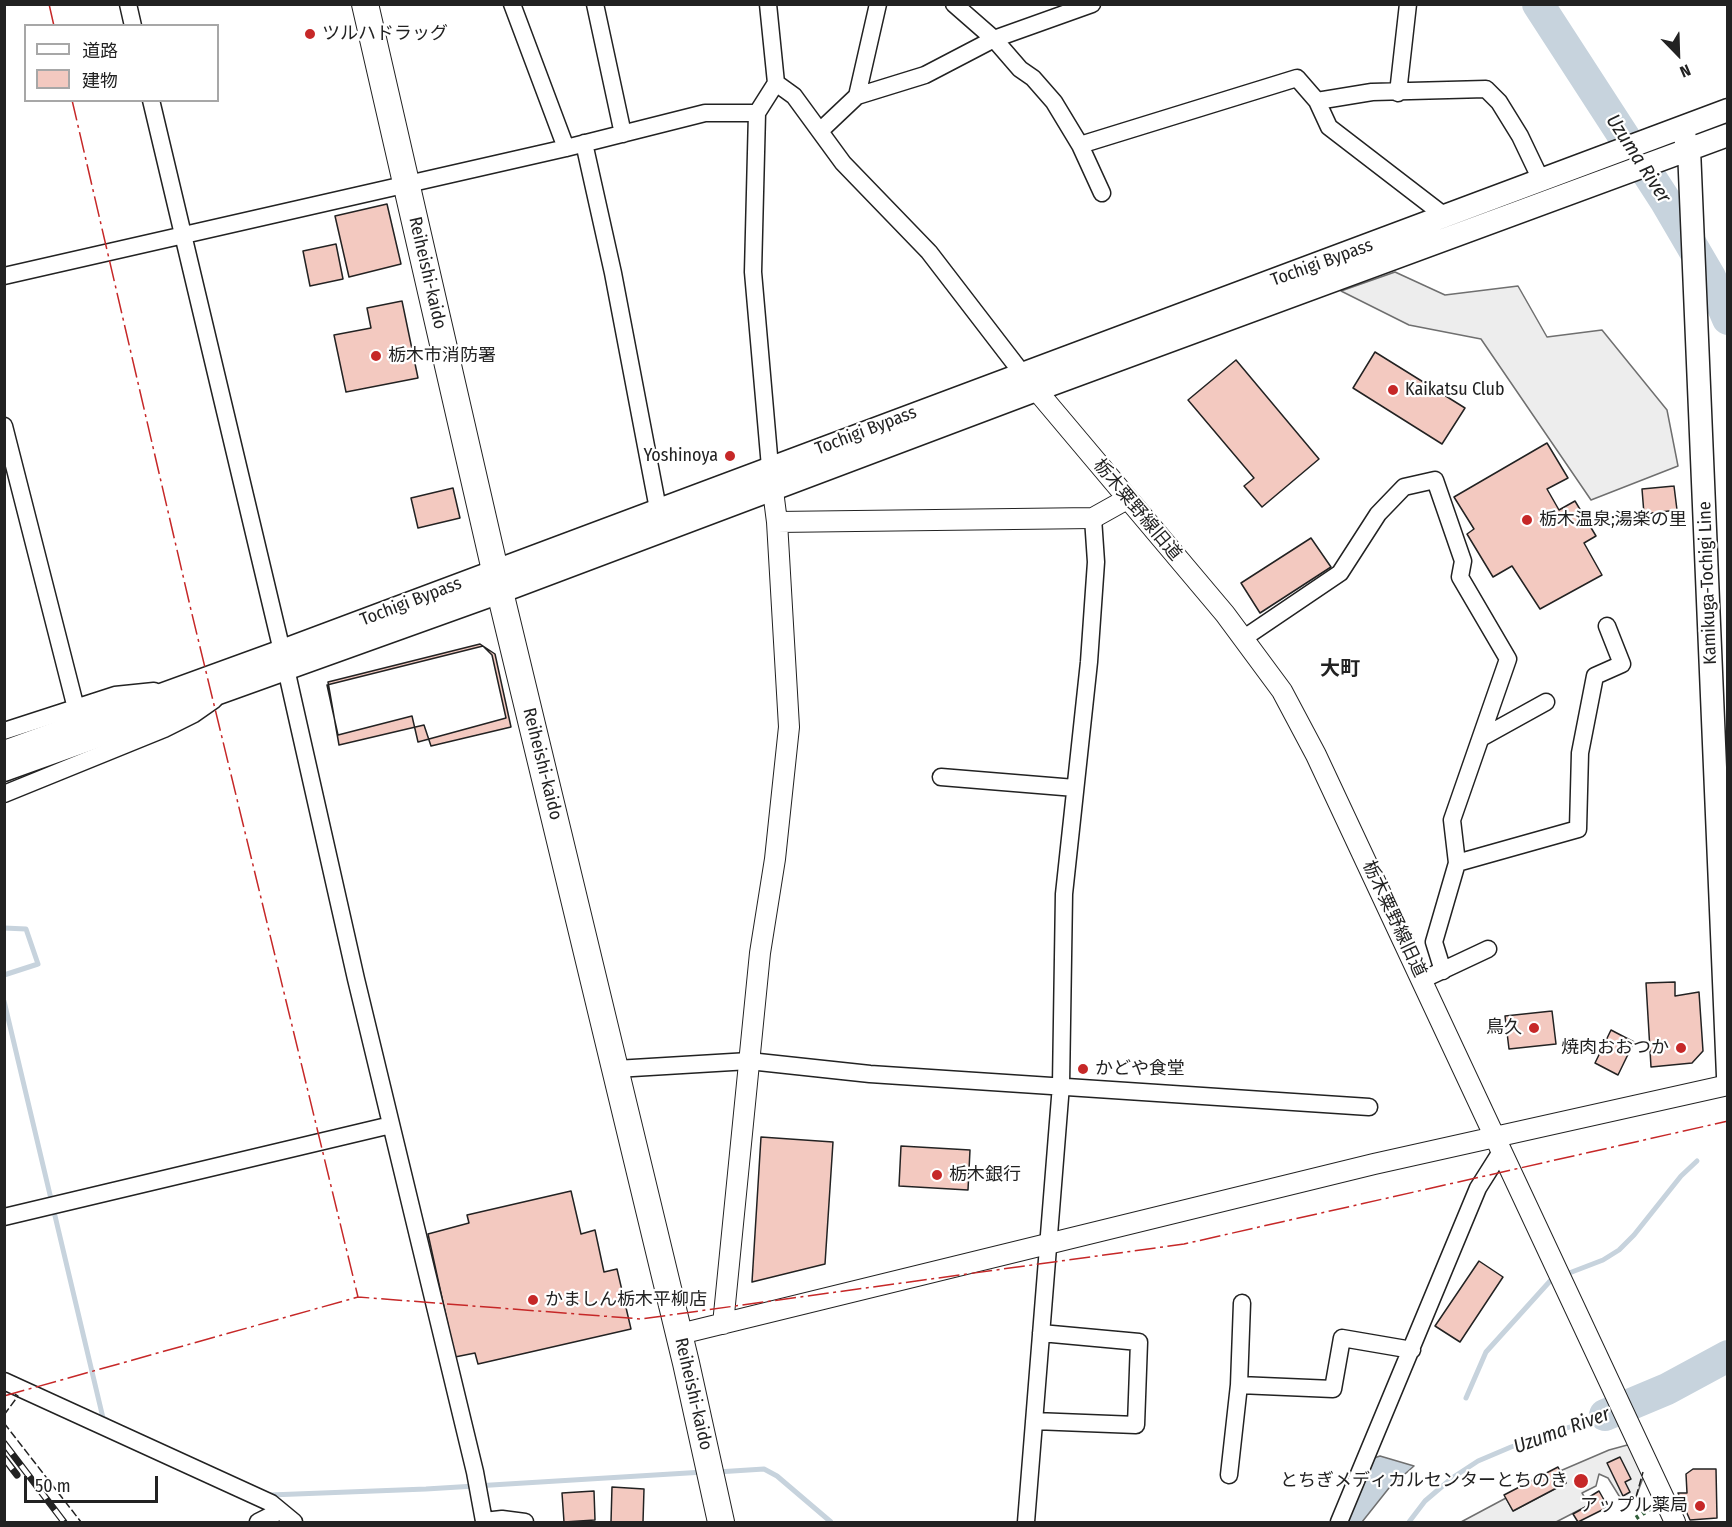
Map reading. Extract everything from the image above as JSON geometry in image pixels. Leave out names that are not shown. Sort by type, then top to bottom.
[{"type":"main road","name":"Reiheishi-kaido","points":[[364,4],[498,581],[680,1334],[721,1522]]},
{"type":"main road","name":"Tochigi Bypass","points":[[4,752],[77,715],[284,660],[498,581],[772,489],[1036,390],[1615,165],[1671,132],[1728,110]]},
{"type":"main road","name":"Kamikuga-Tochigi Line","points":[[1671,132],[1679,153],[1691,218],[1728,1076]]},
{"type":"main road","name":"Tochigi Bypass","points":[[498,581],[658,509],[1541,180],[1679,153],[1728,135]]},
{"type":"main road","name":"Tochigi Bypass","points":[[4,771],[230,689],[284,660]]},
{"type":"street","points":[[128,4],[133,24]]},
{"type":"street","points":[[512,4],[566,148]]},
{"type":"street","points":[[595,4],[623,134]]},
{"type":"street","points":[[723,1324],[760,953],[775,859],[789,727],[777,522],[772,489],[753,272],[757,113],[776,83],[768,4]]},
{"type":"street","points":[[857,96],[878,4]]},
{"type":"street","points":[[954,4],[994,39],[1054,102],[1080,145],[1102,193]]},
{"type":"street","points":[[820,131],[857,96],[925,75],[994,39],[1092,4]]},
{"type":"street","points":[[1398,93],[1408,4]]},
{"type":"street","points":[[1080,145],[1297,78],[1317,101],[1329,127],[1446,217]]},
{"type":"street","points":[[776,83],[794,96],[843,163],[929,252],[1022,373]]},
{"type":"street","points":[[1317,101],[1372,92],[1486,89],[1499,102],[1520,136],[1541,180]]},
{"type":"street","points":[[151,102],[475,1472],[480,1522],[502,1519],[525,1522]]},
{"type":"street","points":[[4,276],[407,185],[705,113],[757,113]]},
{"type":"street","points":[[584,143],[613,273],[658,509]]},
{"type":"street","name":"栃木粟野線旧道","points":[[1022,373],[1244,638],[1282,691],[1316,755],[1676,1522]]},
{"type":"street","points":[[4,426],[77,715],[4,731]]},
{"type":"street","points":[[1244,638],[1340,573],[1378,514],[1404,487],[1435,480],[1463,561],[1460,577],[1508,659],[1452,820],[1457,863],[1434,942],[1443,971]]},
{"type":"street","points":[[777,522],[1093,518],[1127,499]]},
{"type":"street","points":[[1026,1522],[1061,1085],[1064,894],[1096,562],[1093,518]]},
{"type":"street","points":[[1457,863],[1578,829],[1580,753],[1595,676],[1623,664],[1607,626]]},
{"type":"street","points":[[4,794],[139,740],[194,714],[230,689]]},
{"type":"street","points":[[1481,738],[1546,702]]},
{"type":"street","points":[[941,777],[1075,788]]},
{"type":"street","points":[[1422,980],[1488,949]]},
{"type":"street","points":[[616,1069],[749,1061],[870,1074],[1369,1107]]},
{"type":"street","points":[[680,1334],[1047,1245],[1499,1143],[1728,1085]]},
{"type":"street","points":[[4,1217],[392,1125]]},
{"type":"street","points":[[1339,1522],[1478,1188],[1499,1143]]},
{"type":"street","points":[[1229,1475],[1239,1385],[1242,1303]]},
{"type":"street","points":[[1034,1421],[1136,1425],[1139,1342],[1041,1333]]},
{"type":"street","points":[[1239,1385],[1333,1389],[1342,1338],[1412,1350]]},
{"type":"street","points":[[4,1381],[271,1503],[294,1522]]},
{"type":"street","points":[[258,1522],[280,1511]]},
{"type":"shaded area","points":[[1395,272],[1445,295],[1518,286],[1547,337],[1602,330],[1667,410],[1678,466],[1591,500],[1481,339],[1409,325],[1341,291]]},
{"type":"shaded area","points":[[1631,1444],[1644,1475],[1636,1497],[1627,1502],[1621,1499],[1608,1478],[1599,1474],[1596,1486],[1582,1493],[1589,1505],[1556,1522],[1461,1522],[1506,1498],[1513,1511],[1566,1483],[1560,1471],[1609,1450]]},
{"type":"shaded area","points":[[1380,1456],[1414,1466],[1389,1488],[1362,1522],[1346,1522],[1371,1459]]},
{"type":"building","points":[[387,204],[401,264],[349,277],[335,216]]},
{"type":"building","points":[[336,244],[343,279],[310,286],[303,251]]},
{"type":"building","name":"栃木市消防署","points":[[402,301],[418,378],[346,392],[334,335],[371,328],[367,308]]},
{"type":"building","points":[[1375,352],[1465,408],[1442,444],[1353,388]]},
{"type":"building","points":[[1236,360],[1319,459],[1262,507],[1244,486],[1254,478],[1188,400]]},
{"type":"building","name":"栃木温泉;湯楽の里","points":[[1547,443],[1568,478],[1547,489],[1559,510],[1575,501],[1596,536],[1584,543],[1602,575],[1540,609],[1512,566],[1493,577],[1467,534],[1474,529],[1454,497]]},
{"type":"building","points":[[1674,486],[1677,510],[1644,514],[1642,489]]},
{"type":"building","points":[[453,488],[460,518],[418,528],[411,498]]},
{"type":"building","points":[[1311,538],[1331,567],[1260,613],[1241,583]]},
{"type":"building","points":[[480,644],[495,654],[511,727],[431,746],[424,725],[339,745],[328,682]]},
{"type":"building","points":[[483,646],[492,655],[506,718],[418,742],[412,716],[338,735],[327,685]]},
{"type":"building","points":[[1675,982],[1675,996],[1699,992],[1703,1051],[1692,1063],[1651,1067],[1646,983]]},
{"type":"building","points":[[1552,1011],[1556,1044],[1509,1049],[1505,1016]]},
{"type":"building","points":[[1611,1030],[1634,1042],[1618,1075],[1595,1063]]},
{"type":"building","points":[[761,1137],[833,1142],[825,1264],[752,1282]]},
{"type":"building","points":[[901,1146],[970,1150],[968,1190],[899,1186]]},
{"type":"building","name":"かましん栃木平柳店","points":[[571,1191],[581,1234],[595,1230],[604,1272],[617,1269],[631,1329],[478,1364],[475,1353],[455,1357],[428,1234],[469,1223],[467,1215]]},
{"type":"building","points":[[1479,1261],[1503,1277],[1460,1342],[1435,1326]]},
{"type":"building","points":[[1620,1457],[1631,1479],[1625,1482],[1630,1492],[1623,1496],[1607,1463]]},
{"type":"building","points":[[1558,1467],[1566,1483],[1513,1511],[1504,1495]]},
{"type":"building","name":"アップル薬局","points":[[1693,1469],[1716,1469],[1717,1518],[1690,1520],[1678,1493],[1687,1493],[1686,1474]]},
{"type":"building","points":[[612,1487],[644,1489],[643,1522],[611,1522]]},
{"type":"building","points":[[594,1491],[595,1520],[564,1522],[562,1493]]},
{"type":"building","points":[[1599,1491],[1608,1507],[1578,1522],[1573,1514],[1589,1505],[1586,1499]]},
{"type":"waterway","name":"Uzuma River","points":[[1538,4],[1665,200],[1710,277],[1728,319]]},
{"type":"waterway","points":[[4,928],[26,929],[38,964],[4,975]]},
{"type":"waterway","points":[[4,1001],[103,1418],[107,1420]]},
{"type":"waterway","points":[[1466,1398],[1486,1352],[1551,1280],[1603,1260],[1619,1250],[1634,1235],[1681,1176],[1697,1161]]},
{"type":"waterway","name":"Uzuma River","points":[[1605,1415],[1667,1389],[1728,1356]]},
{"type":"waterway","name":"Uzuma River","points":[[1409,1522],[1425,1501],[1452,1478],[1478,1461],[1511,1447],[1605,1415]]},
{"type":"waterway","points":[[717,1472],[764,1469],[777,1476],[831,1522]]},
{"type":"waterway","points":[[270,1495],[426,1489],[704,1472]]},
{"type":"railway","points":[[4,1443],[64,1522]]},
{"type":"railway","points":[[4,1458],[17,1475]]},
{"type":"hedge","points":[[1636,1518],[1650,1509]]},
{"type":"fence","points":[[4,1415],[18,1396],[15,1394]]},
{"type":"fence","points":[[4,1423],[81,1522]]},
{"type":"fence","points":[[1636,1497],[1643,1472]]},
{"type":"power","points":[[49,4],[54,24]]},
{"type":"power","points":[[72,102],[191,610],[358,1297],[641,1319],[1184,1244],[1728,1121]]},
{"type":"power","points":[[4,1396],[358,1297]]},
{"type":"place","name":"ツルハドラッグ","points":[[310,34]]},
{"type":"place","name":"栃木市消防署","points":[[376,356]]},
{"type":"place","name":"Kaikatsu Club","points":[[1393,390]]},
{"type":"place","name":"Yoshinoya","points":[[730,456]]},
{"type":"place","name":"栃木温泉;湯楽の里","points":[[1527,520]]},
{"type":"place","name":"鳥久","points":[[1534,1028]]},
{"type":"place","name":"焼肉おおつか","points":[[1681,1048]]},
{"type":"place","name":"かどや食堂","points":[[1083,1069]]},
{"type":"place","name":"栃木銀行","points":[[937,1175]]},
{"type":"place","name":"かましん栃木平柳店","points":[[533,1300]]},
{"type":"place","name":"とちぎメディカルセンターとちのき","points":[[1581,1481]]},
{"type":"place","name":"アップル薬局","points":[[1700,1506]]},
{"type":"district","name":"大町","points":[[1340,669]]}]
